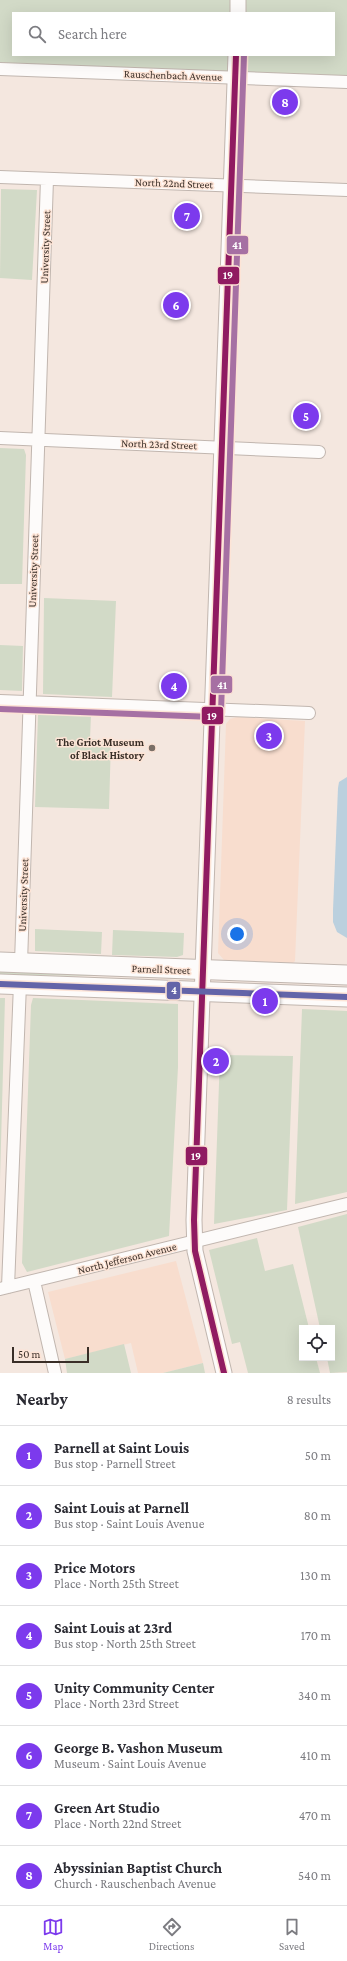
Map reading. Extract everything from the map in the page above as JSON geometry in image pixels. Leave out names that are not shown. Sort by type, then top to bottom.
[{"type":"main road","name":"Parnell Street","points":[[0,962],[347,975]]},
{"type":"main road","points":[[70,986],[131,979],[182,978],[195,975],[203,970]]},
{"type":"main road","name":"Parnell Street","points":[[0,984],[347,997]]},
{"type":"street","points":[[238,0],[238,12]]},
{"type":"street","points":[[224,1373],[194,1242],[236,56]]},
{"type":"street","name":"Rauschenbach Avenue","points":[[0,68],[347,82]]},
{"type":"street","name":"North 22nd Street","points":[[0,177],[347,190]]},
{"type":"street","name":"University Street","points":[[21,963],[28,702],[47,179]]},
{"type":"street","name":"North 23rd Street","points":[[0,438],[319,452]]},
{"type":"street","points":[[0,701],[309,713]]},
{"type":"street","points":[[4,1288],[20,984]]},
{"type":"street","name":"North Jefferson Avenue","points":[[4,1288],[347,1204]]},
{"type":"street","points":[[34,1281],[55,1373]]},
{"type":"shaded area","points":[[237,717],[305,721],[295,961],[293,963],[224,960],[218,953],[226,724],[230,719]]},
{"type":"shaded area","points":[[176,1261],[203,1363],[163,1373],[138,1373],[131,1343],[65,1359],[48,1292]]},
{"type":"green space","points":[[0,0],[347,0],[347,76],[0,63]]},
{"type":"green space","points":[[1,189],[37,190],[32,280],[0,278]]},
{"type":"green space","points":[[0,448],[24,449],[26,455],[22,584],[0,584]]},
{"type":"green space","points":[[44,598],[116,601],[112,697],[43,694]]},
{"type":"green space","points":[[0,645],[23,646],[22,691],[0,690]]},
{"type":"green space","points":[[43,713],[91,715],[90,739],[111,741],[109,809],[35,807],[38,715]]},
{"type":"green space","points":[[35,929],[102,932],[101,954],[35,951]]},
{"type":"green space","points":[[113,930],[184,933],[183,955],[177,957],[112,955]]},
{"type":"green space","points":[[0,968],[109,972],[108,976],[0,975]]},
{"type":"green space","points":[[0,998],[5,998],[0,1180]]},
{"type":"green space","points":[[33,998],[178,1004],[178,1067],[169,1236],[27,1272],[22,1263],[31,1005]]},
{"type":"green space","points":[[302,1009],[347,1011],[347,1192],[295,1204]]},
{"type":"green space","points":[[220,1055],[293,1056],[287,1210],[214,1224]]},
{"type":"green space","points":[[347,1214],[347,1372],[330,1373],[328,1361],[335,1361],[335,1325],[319,1325],[298,1227]]},
{"type":"green space","points":[[257,1238],[265,1271],[293,1264],[308,1325],[299,1325],[299,1361],[317,1361],[320,1373],[248,1373],[240,1342],[232,1344],[209,1250]]},
{"type":"green space","points":[[124,1344],[131,1373],[67,1373],[65,1359]]},
{"type":"green space","points":[[203,1363],[205,1373],[163,1373]]},
{"type":"water","points":[[347,777],[347,938],[337,932],[333,922],[333,910],[338,788],[339,782]]},
{"type":"transit line","name":"19","points":[[224,1373],[195,1251],[194,1220],[236,56]]},
{"type":"transit line","name":"41","points":[[0,709],[213,717],[217,716],[221,712],[244,56]]},
{"type":"transit line","name":"4","points":[[0,984],[347,997]]},
{"type":"place","name":"Abyssinian Baptist Church","points":[[285,102]]},
{"type":"place","name":"Green Art Studio","points":[[187,216]]},
{"type":"place","name":"George B. Vashon Museum","points":[[176,305]]},
{"type":"place","name":"Unity Community Center","points":[[306,416]]},
{"type":"place","name":"Saint Louis at 23rd","points":[[174,686]]},
{"type":"place","name":"Price Motors","points":[[269,736]]},
{"type":"place","name":"The Griot Museum of Black History","points":[[152,748]]},
{"type":"place","name":"Parnell at Saint Louis","points":[[265,1001]]},
{"type":"place","name":"Saint Louis at Parnell","points":[[216,1061]]}]
